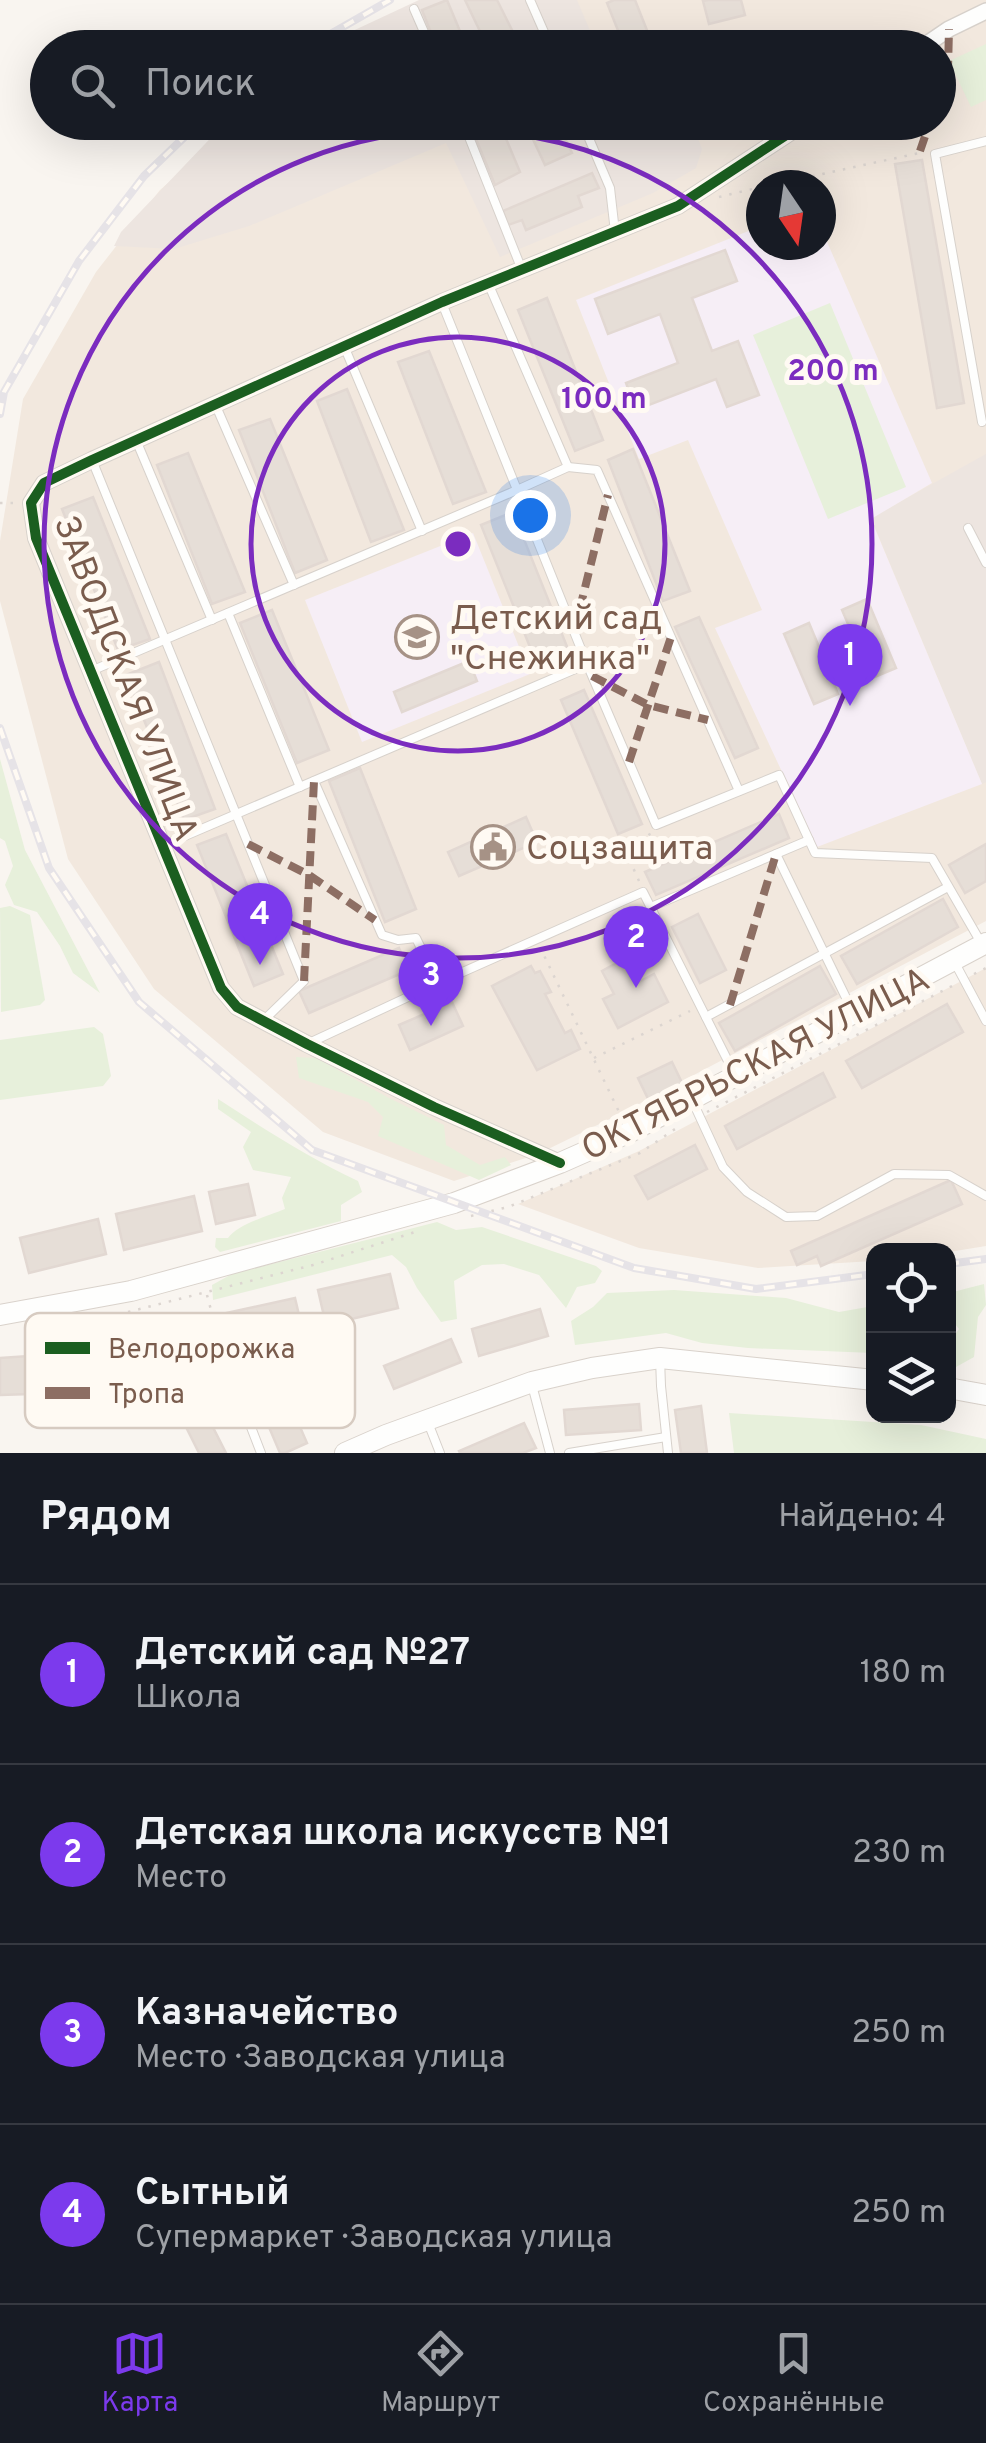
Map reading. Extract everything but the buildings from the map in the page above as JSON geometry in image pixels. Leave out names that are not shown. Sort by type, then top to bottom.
[{"type":"main road","name":"ОКТЯБРЬСКАЯ УЛИЦА","points":[[0,1314],[150,1286],[454,1203],[630,1132],[984,944]]},
{"type":"main road","points":[[345,1453],[532,1382],[660,1358],[866,1379]]},
{"type":"main road","points":[[956,1389],[986,1394]]},
{"type":"street","points":[[948,30],[986,11]]},
{"type":"street","name":"ЗАВОДСКАЯ УЛИЦА","points":[[560,1162],[434,1108],[306,1044],[238,1007],[221,988],[36,538],[32,504],[44,483],[92,460],[442,302],[678,206],[779,140]]},
{"type":"lane","points":[[530,0],[542,30]]},
{"type":"lane","points":[[414,9],[423,30]]},
{"type":"lane","points":[[470,140],[522,270]]},
{"type":"lane","points":[[590,140],[610,188],[615,232]]},
{"type":"lane","points":[[982,422],[936,154],[986,141]]},
{"type":"lane","points":[[488,283],[568,467]]},
{"type":"lane","points":[[442,302],[587,664],[656,824],[779,774],[815,852],[932,858],[984,944]]},
{"type":"lane","points":[[344,346],[422,531]]},
{"type":"lane","points":[[215,404],[294,585]]},
{"type":"lane","points":[[136,440],[212,620]]},
{"type":"lane","points":[[92,460],[304,981],[263,1021]]},
{"type":"lane","points":[[91,671],[568,467],[596,470],[740,791]]},
{"type":"lane","points":[[968,528],[986,563]]},
{"type":"lane","points":[[228,613],[300,787]]},
{"type":"lane","points":[[162,846],[587,664]]},
{"type":"lane","points":[[314,781],[382,935],[398,940],[416,938],[438,983]]},
{"type":"lane","points":[[651,907],[809,840]]},
{"type":"lane","points":[[776,854],[854,1014]]},
{"type":"lane","points":[[706,1017],[948,888]]},
{"type":"lane","points":[[306,1044],[643,892],[736,1077]]},
{"type":"lane","points":[[954,960],[986,1021]]},
{"type":"lane","points":[[692,1100],[723,1167],[747,1192],[786,1218],[817,1216],[894,1174],[949,1175],[986,1196]]},
{"type":"lane","points":[[660,1358],[668,1453]]},
{"type":"lane","points":[[532,1382],[550,1453]]},
{"type":"lane","points":[[426,1420],[440,1453]]},
{"type":"lane","points":[[251,1428],[261,1453]]},
{"type":"lane","points":[[569,1453],[666,1437]]},
{"type":"path","points":[[836,170],[920,151],[936,154]]},
{"type":"path","points":[[643,892],[631,863],[656,824]]},
{"type":"path","points":[[536,939],[640,1153]]},
{"type":"path","points":[[594,1058],[700,1006]]},
{"type":"path","points":[[206,1292],[212,1313]]},
{"type":"shaded area","points":[[419,0],[577,0],[590,30],[355,30]]},
{"type":"shaded area","points":[[437,0],[986,0],[986,921],[620,1114],[538,1154],[454,1181],[323,1132],[154,989],[68,859],[0,601],[0,541],[23,399],[96,272],[160,190],[217,140],[956,140],[956,30],[382,30]]},
{"type":"shaded area","points":[[209,140],[699,140],[702,149],[696,168],[653,193],[500,257],[446,143],[249,226],[174,249],[114,246],[121,232]]},
{"type":"shaded area","points":[[746,232],[746,260],[835,260],[932,483],[871,519],[982,784],[817,847],[715,628],[762,610],[688,440],[639,459],[576,300]]},
{"type":"shaded area","points":[[986,454],[986,782],[982,784],[871,518]]},
{"type":"shaded area","name":"Детский сад \"Снежинка\"","points":[[473,533],[530,674],[362,742],[305,600]]},
{"type":"shaded area","points":[[986,968],[986,1246],[956,1251],[956,1243],[866,1243],[866,1261],[758,1268],[639,1248],[518,1204],[639,1151]]},
{"type":"green space","points":[[986,44],[986,100],[971,107],[956,76],[956,58]]},
{"type":"green space","points":[[830,303],[906,487],[828,519],[753,335]]},
{"type":"green space","points":[[0,759],[25,850],[100,993],[73,973],[37,912],[14,905],[5,885],[13,866],[5,841],[0,838]]},
{"type":"green space","points":[[10,906],[30,915],[45,1000],[40,1005],[1,1012],[0,908]]},
{"type":"green space","points":[[94,1027],[103,1034],[111,1076],[103,1086],[0,1100],[0,1040]]},
{"type":"green space","points":[[296,1057],[316,1058],[444,1125],[446,1145],[480,1165],[505,1157],[511,1165],[479,1180],[378,1136],[383,1117],[368,1102],[299,1078]]},
{"type":"green space","points":[[218,1099],[304,1153],[358,1181],[362,1192],[341,1205],[341,1221],[220,1252],[215,1247],[216,1238],[228,1238],[246,1225],[285,1209],[282,1198],[291,1177],[253,1170],[243,1147],[251,1132],[218,1109]]},
{"type":"green space","points":[[437,1222],[456,1230],[482,1227],[602,1271],[595,1283],[577,1287],[566,1308],[539,1275],[504,1264],[482,1265],[454,1281],[457,1319],[441,1322],[406,1267],[392,1255],[213,1300],[212,1285],[232,1274]]},
{"type":"green space","points":[[984,1284],[986,1305],[978,1317],[974,1357],[956,1367],[959,1329],[956,1291]]},
{"type":"green space","points":[[674,1290],[786,1298],[839,1312],[866,1307],[866,1353],[748,1348],[702,1343],[666,1333],[575,1345],[571,1321],[607,1293]]},
{"type":"green space","points":[[729,1413],[921,1425],[986,1439],[986,1453],[734,1453]]},
{"type":"railway","points":[[338,30],[390,0]]},
{"type":"railway","points":[[0,414],[4,392],[79,261],[144,176],[181,140]]},
{"type":"railway","points":[[0,728],[49,868],[139,1002],[312,1150],[634,1268],[756,1289],[866,1275]]},
{"type":"railway","points":[[956,1263],[986,1259]]},
{"type":"marked path","points":[[920,151],[924,140]]},
{"type":"marked path","points":[[574,632],[608,495]]},
{"type":"marked path","points":[[629,762],[671,637]]},
{"type":"marked path","points":[[592,676],[648,705],[708,720]]},
{"type":"marked path","points":[[304,981],[314,781]]},
{"type":"marked path","points":[[248,844],[309,875],[375,920]]},
{"type":"marked path","points":[[730,1005],[776,854]]},
{"type":"cycle path","points":[[560,1163],[307,1044],[237,1007],[221,988],[36,538],[31,503],[44,483],[92,460],[442,302],[678,206],[779,140]]},
{"type":"place","name":"Детский сад \"Снежинка\"","points":[[417,637]]},
{"type":"place","name":"Детский сад №27","points":[[850,706]]},
{"type":"place","name":"Соцзащита","points":[[493,847]]},
{"type":"place","name":"Сытный","points":[[260,965]]},
{"type":"place","name":"Детская школа искусств №1","points":[[636,988]]},
{"type":"place","name":"Казначейство","points":[[431,1026]]}]
